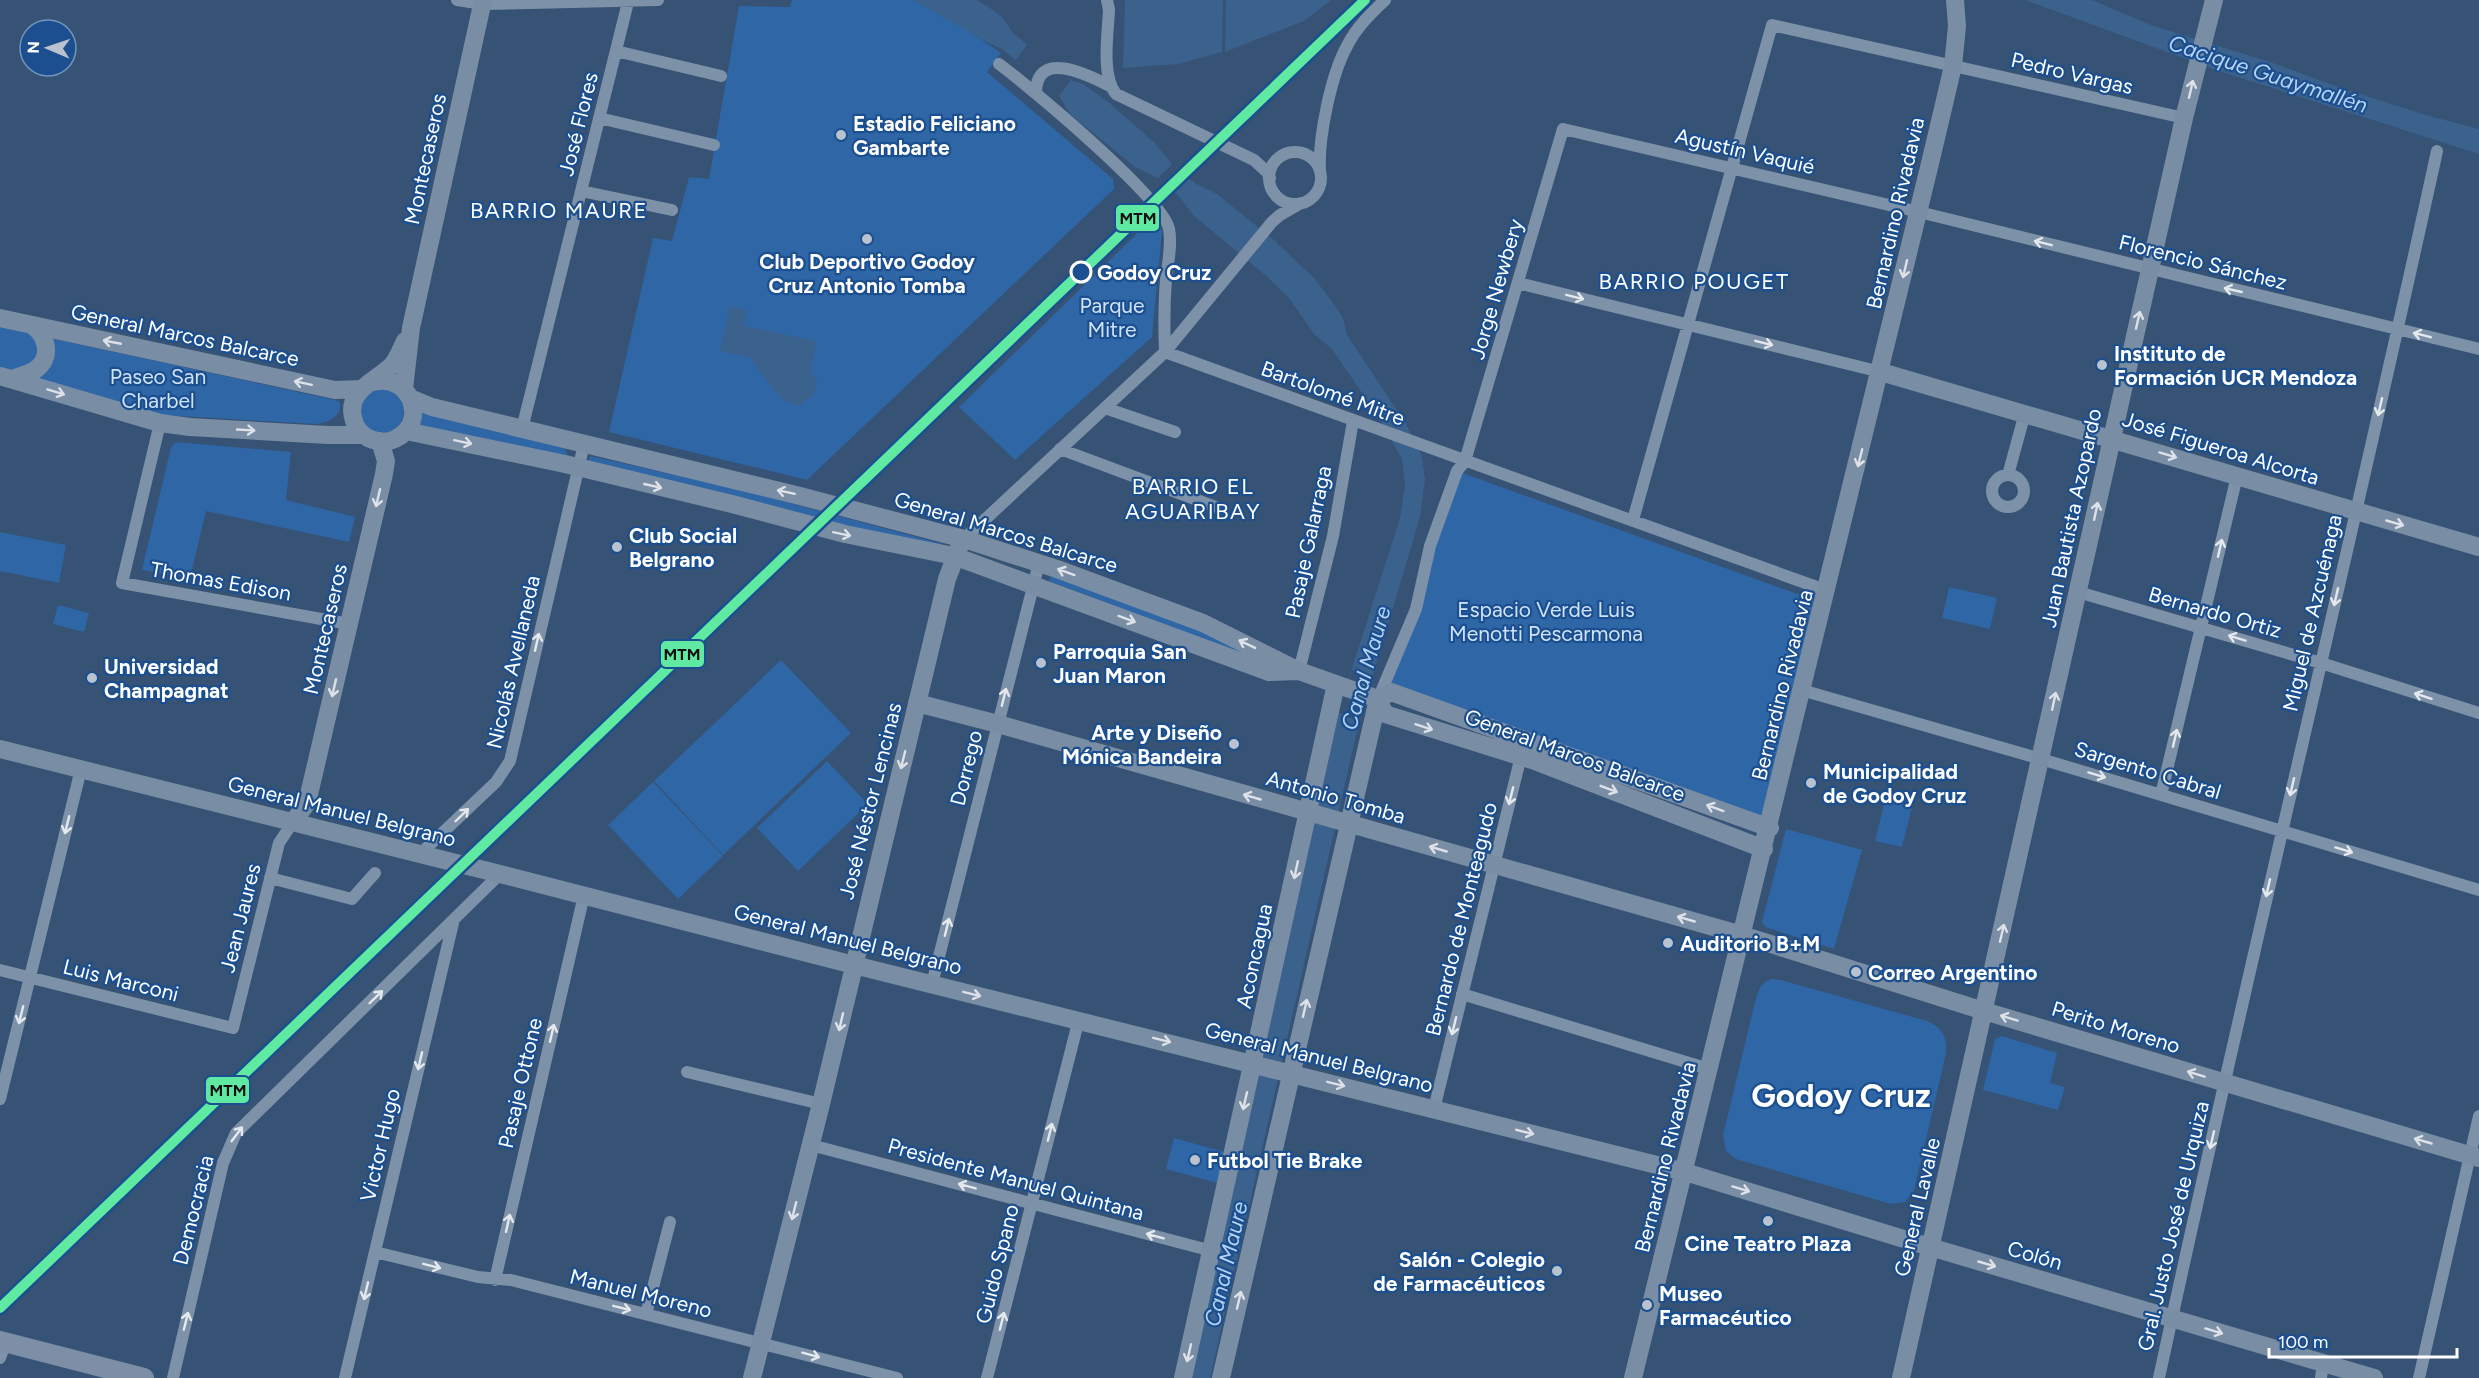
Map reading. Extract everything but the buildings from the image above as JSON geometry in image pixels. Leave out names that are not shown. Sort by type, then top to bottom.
[{"type":"main road","points":[[2,1347],[144,1378]]},
{"type":"street","points":[[457,0],[483,2],[658,0]]},
{"type":"street","points":[[1107,0],[1109,10],[1107,75],[1110,86],[1116,94],[1127,100],[1254,160],[1267,172],[1274,193],[1275,201],[1268,227]]},
{"type":"street","points":[[1274,193],[1286,202],[1301,203],[1318,192],[1321,178],[1319,157],[1324,127],[1336,75],[1346,46],[1358,27],[1385,0]]},
{"type":"street","name":"Bernardino Rivadavia","points":[[1633,1378],[1742,935],[1805,691],[1953,66],[1956,39],[1955,0]]},
{"type":"street","name":"Juan Bautista Azopardo","points":[[1984,1011],[2184,118],[2214,0]]},
{"type":"street","name":"Montecaseros","points":[[407,393],[411,328],[483,2]]},
{"type":"street","name":"José Flores","points":[[522,429],[628,2]]},
{"type":"street","name":"Pedro Vargas","points":[[1731,168],[1773,25],[2184,118]]},
{"type":"street","points":[[616,51],[721,76]]},
{"type":"street","points":[[999,64],[1037,85],[1152,200],[1166,220],[1169,229],[1169,247],[1163,318],[1165,352]]},
{"type":"street","points":[[1037,85],[1048,70],[1056,68],[1079,71],[1110,86]]},
{"type":"street","points":[[599,118],[714,145]]},
{"type":"street","points":[[1254,160],[1278,159],[1306,148],[1324,127]]},
{"type":"street","name":"Agustín Vaquié","points":[[1563,129],[1918,212]]},
{"type":"street","name":"Jorge Newbery","points":[[1372,697],[1413,617],[1430,546],[1457,471],[1465,461],[1563,129]]},
{"type":"street","name":"Miguel de Azcuénaga","points":[[2225,1083],[2437,151]]},
{"type":"street","points":[[1293,152],[1313,159],[1320,171]]},
{"type":"street","points":[[1270,178],[1278,159]]},
{"type":"street","points":[[1633,520],[1731,168]]},
{"type":"street","points":[[581,191],[672,210]]},
{"type":"street","name":"José Néstor Lencinas","points":[[752,1378],[954,556],[964,539],[1165,352],[1268,227],[1285,211],[1301,203]]},
{"type":"street","name":"Florencio Sánchez","points":[[1918,212],[2479,349]]},
{"type":"street","points":[[1518,283],[1881,372]]},
{"type":"street","name":"General Marcos Balcarce","points":[[0,318],[335,390],[365,386]]},
{"type":"street","points":[[6,378],[34,371],[44,356],[47,346],[44,338],[32,325]]},
{"type":"street","name":"Montecaseros","points":[[365,386],[394,363],[411,328]]},
{"type":"street","name":"Bartolomé Mitre","points":[[1165,352],[1828,591]]},
{"type":"street","name":"José Figueroa Alcorta","points":[[1881,372],[2479,547]]},
{"type":"street","points":[[6,378],[160,423],[202,428],[372,438],[394,439],[406,431],[413,413],[407,393],[387,380],[365,386],[354,400],[352,412],[356,426],[372,438]]},
{"type":"street","name":"General Marcos Balcarce","points":[[407,393],[432,407],[800,496],[964,539],[1039,562],[1203,623],[1299,671],[1372,697],[1391,692],[1770,828]]},
{"type":"street","points":[[1105,408],[1175,432]]},
{"type":"street","points":[[2008,475],[2025,413]]},
{"type":"street","name":"Pasaje Galarraga","points":[[1299,671],[1333,536],[1353,421]]},
{"type":"street","name":"Thomas Edison","points":[[160,423],[122,583],[349,624]]},
{"type":"street","name":"General Marcos Balcarce","points":[[406,431],[732,504],[821,529],[954,556],[1269,672],[1299,671]]},
{"type":"street","name":"Montecaseros","points":[[293,822],[307,803],[386,461],[372,438]]},
{"type":"street","name":"Nicolás Avellaneda","points":[[420,855],[496,782],[510,761],[584,444]]},
{"type":"street","points":[[1060,449],[1216,507]]},
{"type":"street","points":[[2161,795],[2237,476]]},
{"type":"street","name":"Dorrego","points":[[932,984],[1039,562]]},
{"type":"street","name":"Bernardo Ortiz","points":[[2078,592],[2321,663],[2479,713]]},
{"type":"street","name":"Aconcagua","points":[[1183,1378],[1341,686]]},
{"type":"street","name":"Sargento Cabral","points":[[1805,691],[2479,890]]},
{"type":"street","points":[[1221,1378],[1285,1071],[1372,697]]},
{"type":"street","name":"General Marcos Balcarce","points":[[1372,697],[1384,714],[1521,757],[1764,849]]},
{"type":"street","name":"Antonio Tomba","points":[[917,703],[1742,935]]},
{"type":"street","name":"Bernardo de Monteagudo","points":[[1434,1109],[1526,739]]},
{"type":"street","name":"General Manuel Belgrano","points":[[0,749],[1685,1172]]},
{"type":"street","points":[[0,1099],[81,769]]},
{"type":"street","name":"Jean Jaures","points":[[233,1028],[279,843],[293,822]]},
{"type":"street","points":[[270,878],[352,899],[375,873]]},
{"type":"street","name":"Democracia","points":[[172,1378],[223,1163],[236,1133],[500,874]]},
{"type":"street","name":"Pasaje Ottone","points":[[495,1280],[584,895]]},
{"type":"street","name":"Victor Hugo","points":[[345,1378],[453,922]]},
{"type":"street","name":"Perito Moreno","points":[[1742,935],[1984,1011],[2475,1156]]},
{"type":"street","points":[[413,961],[424,957],[433,959],[439,965],[440,975]]},
{"type":"street","name":"Luis Marconi","points":[[0,970],[233,1028]]},
{"type":"street","points":[[1462,994],[1710,1069]]},
{"type":"street","name":"General Lavalle","points":[[1901,1378],[1984,1011]]},
{"type":"street","name":"Guido Spano","points":[[987,1378],[1080,1019]]},
{"type":"street","points":[[687,1071],[821,1104]]},
{"type":"street","name":"Gral. Justo José de Urquiza","points":[[2159,1378],[2225,1083]]},
{"type":"street","points":[[2419,1378],[2475,1156],[2479,1116]]},
{"type":"street","name":"Presidente Manuel Quintana","points":[[811,1145],[1212,1251]]},
{"type":"street","name":"Colón","points":[[1685,1172],[1930,1248],[2172,1318],[2322,1371],[2374,1378]]},
{"type":"street","points":[[646,1314],[670,1222]]},
{"type":"street","name":"Manuel Moreno","points":[[375,1252],[495,1280],[511,1280],[897,1378]]},
{"type":"green space","name":"Club Deportivo Godoy Cruz Antonio Tomba","points":[[792,0],[915,0],[958,24],[1001,53],[987,72],[1113,179],[1114,189],[807,480],[609,432],[653,238],[672,241],[689,177],[709,179],[739,6],[790,7]]},
{"type":"green space","name":"Parque Mitre","points":[[1155,216],[1162,231],[1152,337],[1015,460],[959,407]]},
{"type":"green space","points":[[0,326],[38,336],[40,357],[21,372],[0,368]]},
{"type":"green space","name":"Paseo San Charbel","points":[[50,338],[335,400],[340,402],[340,407],[334,418],[316,424],[161,415],[37,378]]},
{"type":"green space","points":[[382,389],[391,390],[398,395],[403,402],[403,420],[398,427],[391,432],[382,433],[373,432],[366,427],[361,420],[360,411],[361,402],[366,395],[373,390]]},
{"type":"green space","points":[[421,412],[560,446],[566,450],[567,455],[565,457],[419,427]]},
{"type":"green space","points":[[176,442],[291,452],[286,500],[355,517],[349,542],[206,511],[190,578],[142,570],[171,447]]},
{"type":"green space","points":[[590,456],[737,489],[943,544],[929,545],[588,463]]},
{"type":"green space","name":"Espacio Verde Luis Menotti Pescarmona","points":[[1457,471],[1814,600],[1763,817],[1384,681],[1399,649]]},
{"type":"green space","points":[[0,532],[66,545],[59,583],[0,571]]},
{"type":"green space","points":[[1051,575],[1194,627],[1261,661],[1049,581]]},
{"type":"green space","points":[[1949,587],[1997,598],[1990,629],[1942,618]]},
{"type":"green space","points":[[58,605],[89,613],[84,632],[53,624]]},
{"type":"green space","points":[[781,660],[851,733],[723,855],[654,781]]},
{"type":"green space","points":[[827,761],[868,804],[798,871],[757,828]]},
{"type":"green space","points":[[653,782],[723,856],[678,899],[608,825]]},
{"type":"green space","points":[[1887,792],[1914,799],[1902,847],[1875,841]]},
{"type":"green space","points":[[1786,829],[1862,850],[1834,949],[1765,927],[1762,922]]},
{"type":"green space","points":[[1772,979],[1927,1021],[1938,1028],[1944,1036],[1945,1058],[1914,1190],[1905,1202],[1891,1204],[1736,1159],[1726,1151],[1723,1135],[1755,1002],[1762,985]]},
{"type":"green space","points":[[2002,1036],[2057,1053],[2050,1083],[2065,1087],[2058,1110],[1983,1090],[1995,1039]]},
{"type":"green space","name":"Futbol Tie Brake","points":[[1174,1138],[1225,1152],[1217,1183],[1166,1169]]},
{"type":"water","name":"Canal Maure","points":[[914,0],[977,0],[990,8],[1003,18],[1013,33],[1071,80],[1083,84],[1107,101],[1155,143],[1172,164],[1195,183],[1217,194],[1274,240],[1314,278],[1331,300],[1343,318],[1347,335],[1406,424],[1422,456],[1425,480],[1420,517],[1359,722],[1210,1378],[1188,1378],[1338,712],[1400,518],[1405,485],[1402,459],[1377,415],[1332,349],[1314,334],[1289,298],[1266,276],[1193,215],[1178,195],[1158,178],[1135,167],[1070,114],[1059,96],[1002,49]]},
{"type":"water","points":[[1125,0],[1223,0],[1222,52],[1178,64],[1123,68]]},
{"type":"water","points":[[1226,0],[1331,0],[1304,21],[1225,52]]},
{"type":"water","name":"Cacique Guaymallén","points":[[2025,0],[2092,0],[2151,25],[2276,64],[2338,87],[2426,115],[2479,129],[2479,154],[2216,70]]},
{"type":"water","points":[[730,307],[746,310],[744,326],[816,341],[811,370],[817,383],[812,397],[803,400],[803,404],[793,405],[792,402],[783,401],[749,357],[720,351]]},
{"type":"pier","points":[[1027,45],[1071,80],[1059,96],[1016,60]]},
{"type":"pier","points":[[1172,164],[1188,177],[1173,191],[1158,178]]},
{"type":"pier","points":[[1352,670],[1371,677],[1359,722],[1338,712]]},
{"type":"transit line","name":"MTM","points":[[0,1308],[1365,0]]},
{"type":"place","name":"Estadio Feliciano Gambarte","points":[[841,135]]},
{"type":"place","name":"Club Deportivo Godoy Cruz Antonio Tomba","points":[[867,239]]},
{"type":"place","name":"Godoy Cruz","points":[[1081,272]]},
{"type":"place","name":"Instituto de Formación UCR Mendoza","points":[[2102,365]]},
{"type":"place","name":"Club Social Belgrano","points":[[617,547]]},
{"type":"place","name":"Parroquia San Juan Maron","points":[[1041,663]]},
{"type":"place","name":"Universidad Champagnat","points":[[92,678]]},
{"type":"place","name":"Arte y Diseño Mónica Bandeira","points":[[1234,744]]},
{"type":"place","name":"Municipalidad de Godoy Cruz","points":[[1811,783]]},
{"type":"place","name":"Auditorio B+M","points":[[1668,943]]},
{"type":"place","name":"Correo Argentino","points":[[1856,972]]},
{"type":"place","name":"Futbol Tie Brake","points":[[1195,1160]]},
{"type":"place","name":"Cine Teatro Plaza","points":[[1768,1221]]},
{"type":"place","name":"Salón - Colegio de Farmacéuticos","points":[[1557,1271]]},
{"type":"place","name":"Museo Farmacéutico","points":[[1647,1305]]},
{"type":"district","name":"BARRIO MAURE","points":[[559,210]]},
{"type":"district","name":"BARRIO POUGET","points":[[1694,281]]},
{"type":"district","name":"BARRIO EL AGUARIBAY","points":[[1193,498]]},
{"type":"district","name":"Godoy Cruz","points":[[1841,1095]]}]
